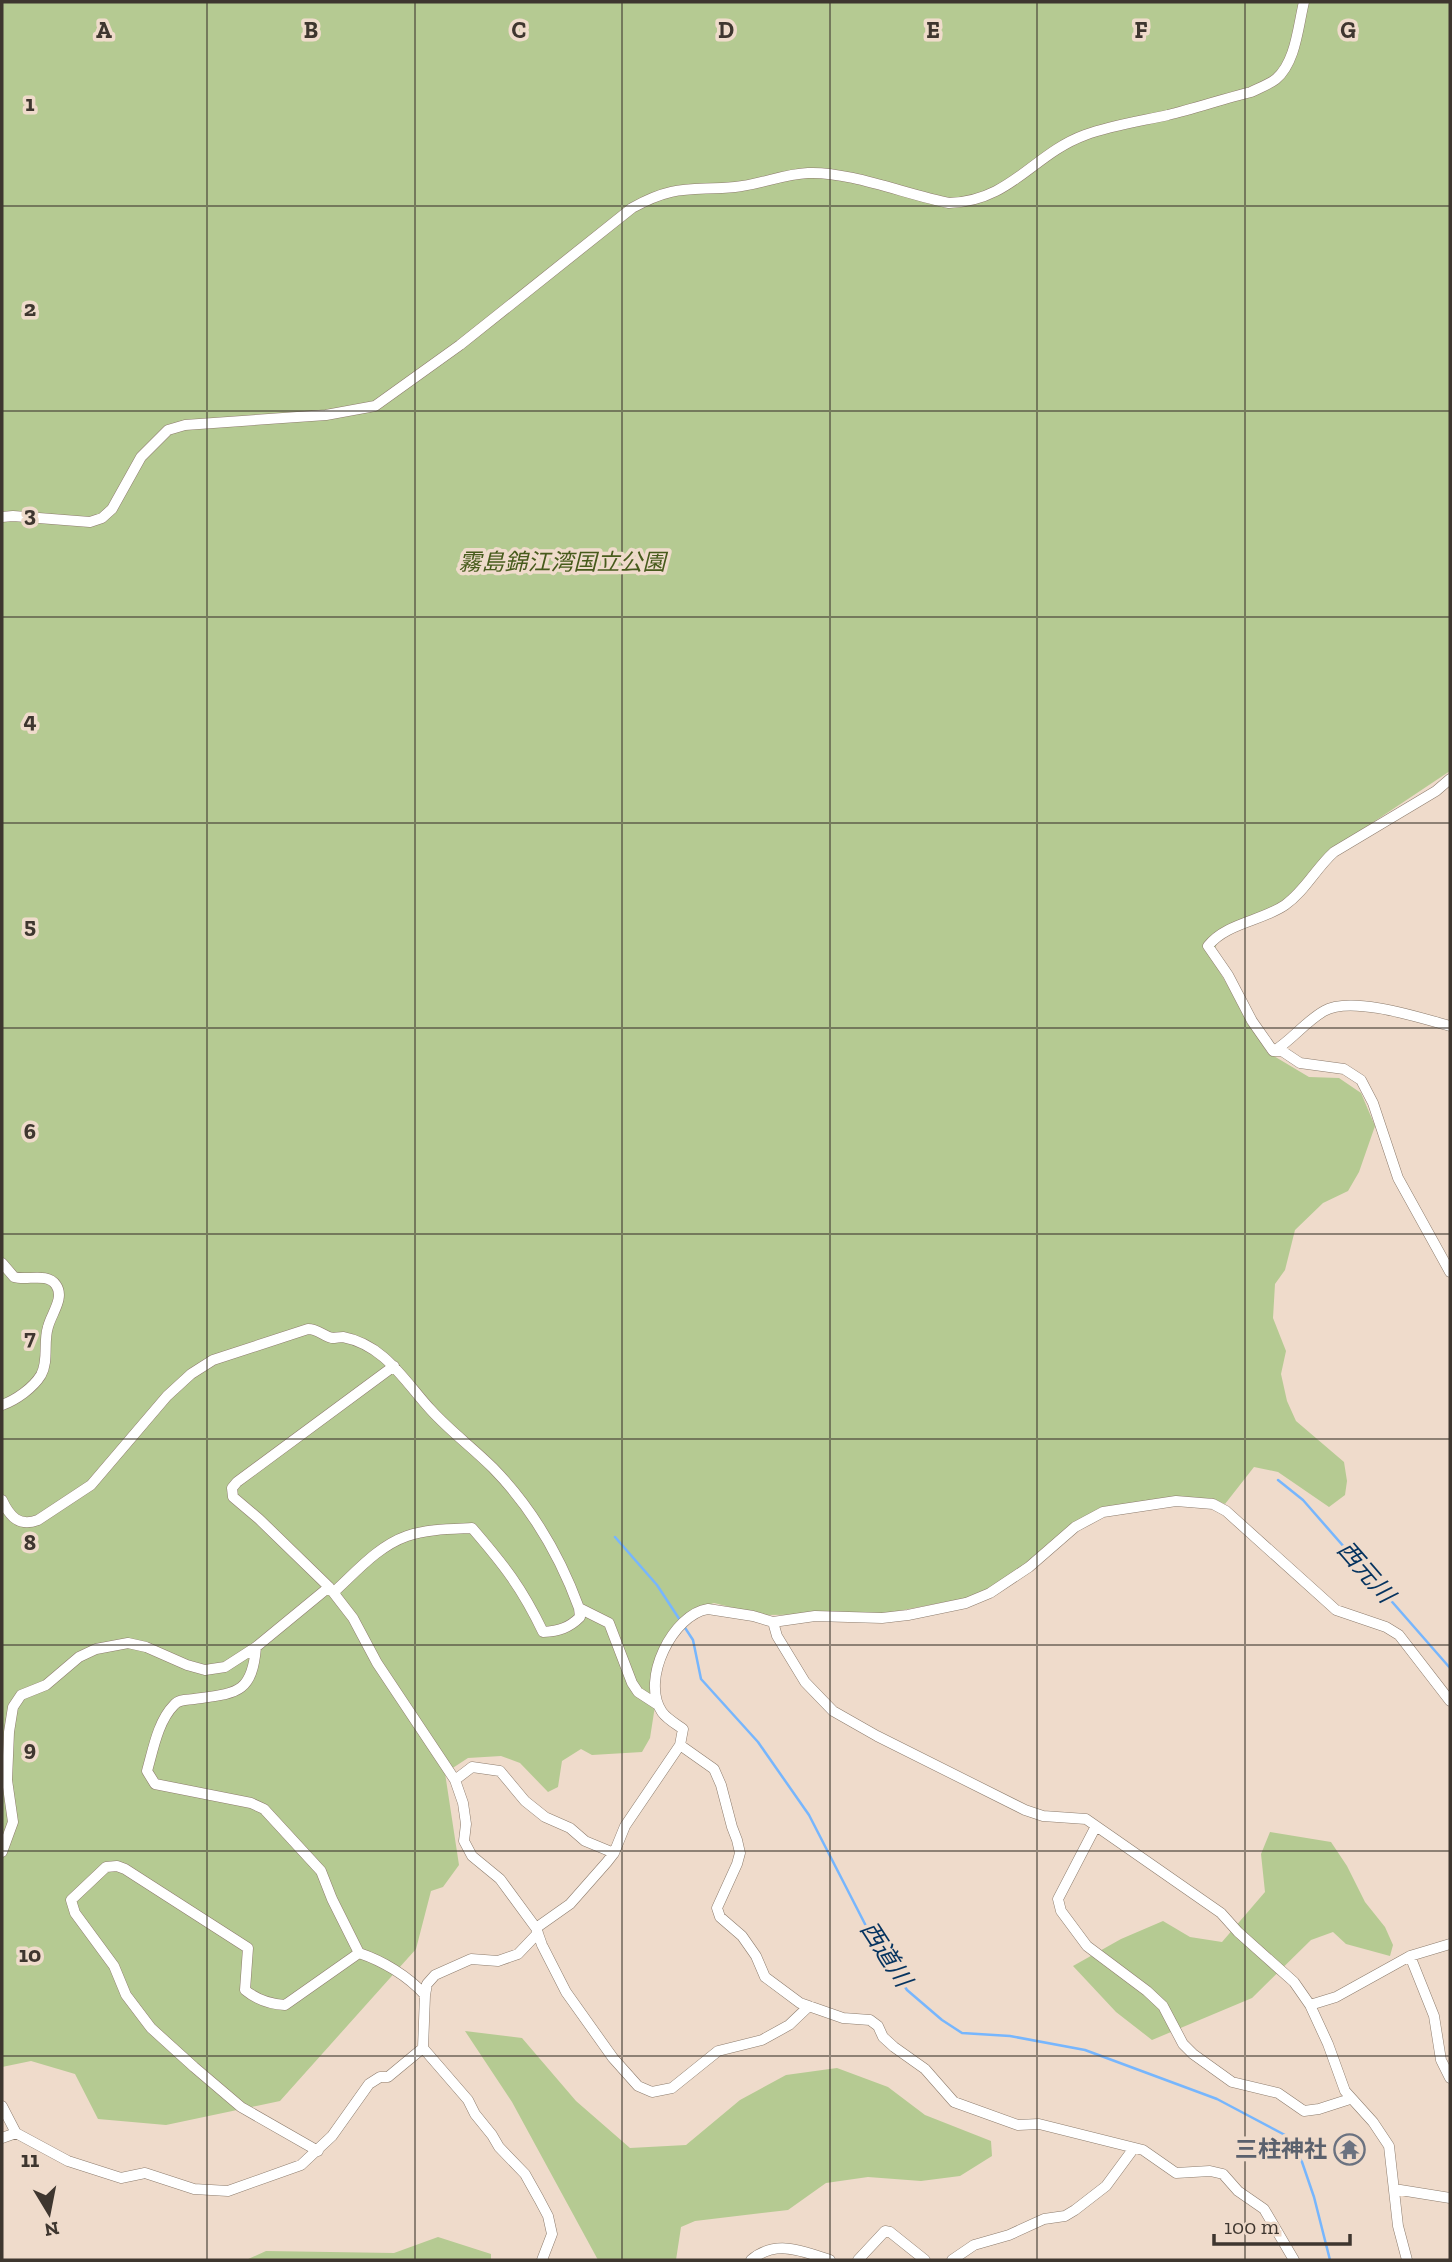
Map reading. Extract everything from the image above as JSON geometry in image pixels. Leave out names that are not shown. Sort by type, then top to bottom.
[{"type":"street","points":[[2,517],[90,522],[102,518],[112,509],[141,457],[168,430],[185,425],[326,415],[375,406],[460,345],[513,300],[632,208],[670,191],[734,187],[807,173],[838,176],[949,203],[978,199],[1016,180],[1051,152],[1087,134],[1251,92],[1282,73],[1290,59],[1304,2]]},
{"type":"street","points":[[1273,1051],[1208,946],[1242,924],[1281,908],[1334,852],[1436,791],[1450,779]]},
{"type":"street","points":[[1273,1051],[1321,1013],[1336,1006],[1354,1004],[1450,1026]]},
{"type":"street","points":[[1273,1051],[1282,1051],[1300,1063],[1344,1069],[1361,1080],[1373,1102],[1398,1178],[1450,1272]]},
{"type":"street","points":[[2,1263],[15,1277],[49,1279],[56,1286],[59,1295],[47,1332],[45,1365],[40,1376],[11,1401],[2,1405]]},
{"type":"street","points":[[2,1500],[18,1522],[23,1524],[38,1520],[91,1485],[167,1396],[191,1374],[213,1360],[284,1335],[315,1329],[332,1338],[342,1337],[366,1346],[394,1366],[431,1411],[495,1470],[544,1532],[568,1575],[580,1617],[571,1626],[543,1632],[524,1594],[507,1569],[472,1528],[446,1529],[408,1536],[390,1544],[256,1647],[225,1667],[205,1670],[146,1647],[128,1643],[96,1649],[79,1657],[46,1685],[26,1692],[17,1699],[6,1735],[7,1780],[13,1822],[2,1852]]},
{"type":"street","points":[[394,1366],[244,1476],[232,1488],[235,1499],[332,1590],[353,1618],[377,1663],[455,1780],[463,1803],[466,1824],[464,1841],[472,1856],[500,1878],[537,1931],[566,1992],[613,2058],[644,2090],[663,2091],[672,2088],[718,2051],[761,2040],[789,2025],[809,2006]]},
{"type":"street","points":[[542,2260],[552,2234],[548,2216],[525,2174],[499,2147],[468,2100],[423,2048],[427,1984],[435,1975],[471,1959],[498,1961],[518,1954],[537,1931],[570,1904],[614,1853],[625,1826],[680,1745],[683,1730],[663,1714],[658,1705],[654,1680],[662,1652],[694,1612],[708,1609],[773,1622],[815,1616],[881,1618],[966,1603],[1002,1585],[1029,1567],[1075,1527],[1103,1512],[1161,1502],[1213,1504],[1226,1511],[1336,1610],[1386,1627],[1399,1636],[1450,1701]]},
{"type":"street","points":[[579,1608],[609,1623],[632,1683],[638,1692],[658,1705]]},
{"type":"street","points":[[773,1622],[777,1636],[805,1682],[833,1710],[877,1736],[1025,1810],[1043,1816],[1086,1819],[1221,1913],[1238,1932],[1294,1982],[1310,2005],[1350,2099],[1373,2122],[1389,2146],[1398,2226],[1407,2260]]},
{"type":"street","points":[[256,1647],[254,1668],[241,1689],[216,1696],[180,1700],[174,1704],[156,1740],[147,1771],[155,1784],[251,1803],[264,1809],[321,1871],[359,1952],[412,1981],[425,1995]]},
{"type":"street","points":[[680,1745],[714,1769],[721,1785],[740,1853],[717,1908],[720,1917],[742,1936],[756,1956],[765,1977],[800,2003],[843,2018],[870,2020],[878,2026],[883,2037],[925,2069],[954,2102],[1018,2126],[1039,2124],[1134,2148],[1154,2156],[1176,2173],[1210,2171],[1223,2174],[1238,2191],[1264,2209],[1294,2260]]},
{"type":"street","points":[[455,1780],[472,1768],[500,1771],[525,1801],[545,1817],[570,1828],[585,1841],[614,1853]]},
{"type":"street","points":[[1096,1826],[1058,1899],[1061,1911],[1087,1946],[1147,1990],[1163,2006],[1183,2044],[1232,2082],[1278,2093],[1304,2111],[1350,2099]]},
{"type":"street","points":[[318,2151],[241,2107],[151,2028],[126,1995],[114,1966],[75,1913],[71,1900],[106,1867],[125,1869],[248,1948],[245,1990],[256,1999],[274,2005],[285,2005],[359,1952]]},
{"type":"street","points":[[1310,2005],[1336,1997],[1410,1956],[1450,1944]]},
{"type":"street","points":[[1410,1956],[1433,2016],[1441,2060],[1450,2078]]},
{"type":"street","points":[[2,2106],[16,2133],[68,2161],[121,2178],[145,2174],[194,2189],[228,2191],[301,2165],[318,2151],[369,2084],[380,2077],[388,2077],[423,2048]]},
{"type":"street","points":[[2,2138],[16,2133]]},
{"type":"street","points":[[952,2260],[974,2245],[1009,2235],[1044,2219],[1065,2216],[1075,2210],[1106,2186],[1134,2148]]},
{"type":"street","points":[[1394,2189],[1450,2198]]},
{"type":"street","points":[[858,2260],[885,2231],[896,2235],[925,2260]]},
{"type":"street","points":[[751,2260],[766,2250],[788,2247],[830,2260]]},
{"type":"green space","name":"霧島錦江湾国立公園","points":[[2,2],[1450,2],[1450,771],[1333,849],[1278,907],[1222,932],[1213,953],[1209,954],[1267,1052],[1309,1077],[1339,1078],[1361,1093],[1375,1126],[1359,1172],[1348,1191],[1323,1203],[1295,1230],[1285,1270],[1275,1284],[1273,1318],[1286,1351],[1281,1374],[1287,1401],[1296,1421],[1344,1462],[1347,1481],[1345,1495],[1329,1507],[1278,1472],[1254,1467],[1225,1504],[1211,1498],[1204,1501],[1162,1498],[1107,1507],[1018,1572],[977,1596],[882,1614],[762,1615],[714,1603],[694,1610],[657,1656],[650,1683],[655,1706],[650,1738],[642,1752],[592,1755],[581,1749],[562,1761],[558,1787],[548,1792],[520,1763],[501,1756],[468,1758],[445,1773],[459,1865],[443,1887],[431,1891],[416,1949],[280,2101],[166,2125],[98,2119],[75,2074],[31,2061],[2,2067]]},
{"type":"green space","points":[[1270,1832],[1331,1842],[1365,1902],[1385,1927],[1393,1945],[1390,1956],[1346,1944],[1333,1932],[1311,1940],[1252,1998],[1152,2040],[1116,2012],[1073,1966],[1121,1939],[1163,1921],[1190,1937],[1222,1942],[1265,1892],[1261,1854]]},
{"type":"green space","points":[[465,2031],[522,2038],[576,2101],[630,2148],[686,2145],[740,2100],[786,2075],[837,2068],[888,2087],[925,2115],[991,2141],[992,2156],[960,2176],[921,2181],[868,2177],[826,2183],[788,2210],[695,2221],[681,2227],[676,2260],[598,2260],[512,2102]]},
{"type":"green space","points":[[438,2237],[491,2254],[491,2260],[246,2260],[266,2251],[394,2253]]},
{"type":"waterway","name":"西元川","points":[[1278,1480],[1303,1500],[1450,1668]]},
{"type":"waterway","name":"西道川","points":[[615,1537],[657,1585],[693,1640],[701,1679],[758,1742],[809,1815],[866,1926],[907,1990],[962,2033],[1010,2036],[1085,2050],[1217,2099],[1285,2135],[1302,2162],[1330,2260]]},
{"type":"place","name":"三柱神社","points":[[1350,2149]]}]
